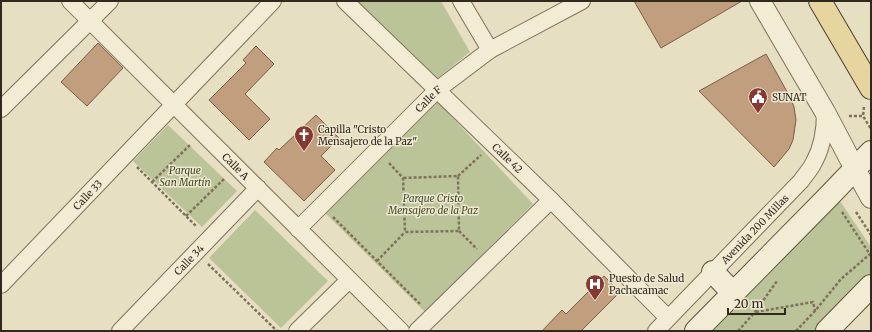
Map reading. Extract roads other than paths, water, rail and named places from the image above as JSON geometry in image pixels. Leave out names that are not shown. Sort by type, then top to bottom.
[{"type":"main road","points":[[820,1],[871,88]]},
{"type":"main road","points":[[696,331],[871,152]]},
{"type":"main road","points":[[713,272],[733,293]]},
{"type":"main road","points":[[834,324],[871,286]]},
{"type":"street","name":"Calle A","points":[[70,1],[401,331]]},
{"type":"street","points":[[1,109],[110,1]]},
{"type":"street","name":"Calle 33","points":[[1,285],[273,1]]},
{"type":"street","name":"Calle 42","points":[[345,1],[551,200],[668,318]]},
{"type":"street","points":[[461,1],[490,50]]},
{"type":"street","name":"Calle F","points":[[298,229],[437,90],[490,50],[582,1]]},
{"type":"street","points":[[760,1],[825,112],[871,198]]},
{"type":"street","name":"Avenida 200 Millas","points":[[656,331],[801,180],[814,163],[821,147],[825,128],[825,112]]},
{"type":"street","name":"Calle 34","points":[[120,331],[258,188]]},
{"type":"street","points":[[417,331],[551,200]]},
{"type":"street","points":[[297,331],[349,280]]},
{"type":"place","name":"SUNAT","points":[[758,114]]},
{"type":"place","name":"Capilla \"Cristo Mensajero de la Paz\"","points":[[304,152]]},
{"type":"place","name":"Puesto de Salud Pachacamac","points":[[595,301]]},
{"type":"park label","name":"Parque San Martín","points":[[185,176]]},
{"type":"park label","name":"Parque Cristo Mensajero de la Paz","points":[[433,204]]}]
